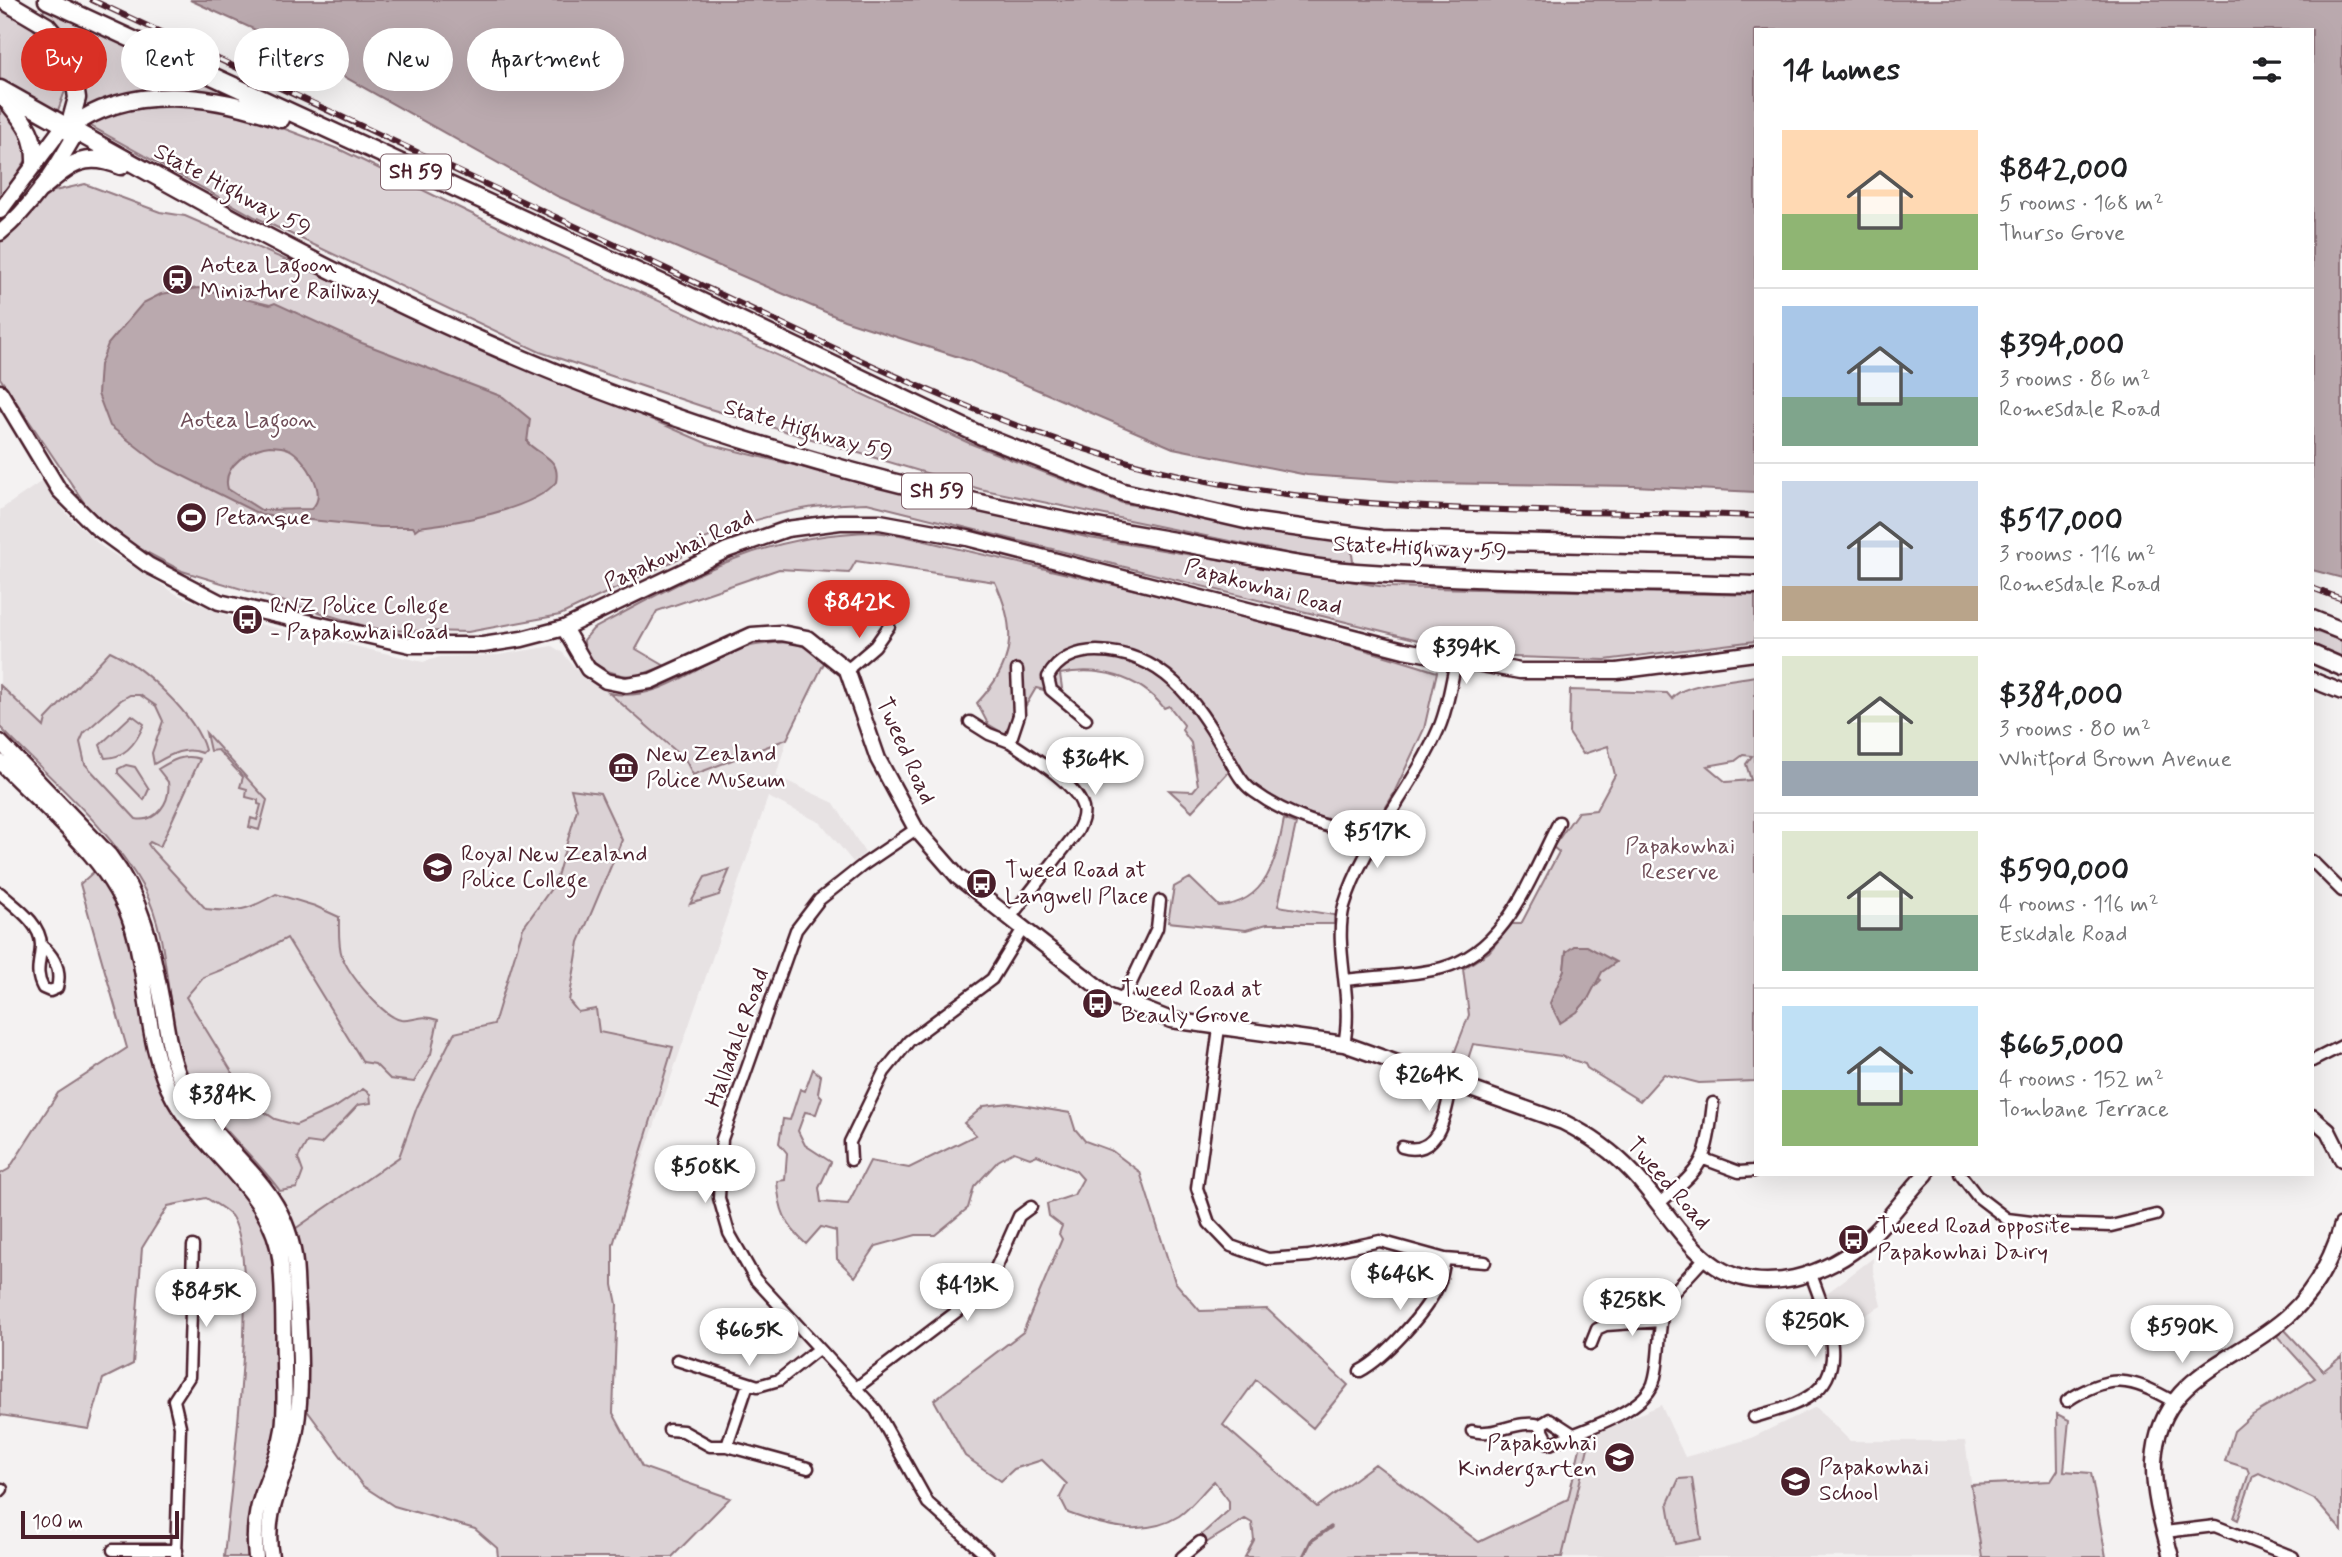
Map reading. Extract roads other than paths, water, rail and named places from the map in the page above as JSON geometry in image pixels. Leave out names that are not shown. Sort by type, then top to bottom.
[{"type":"main road","points":[[3,0],[47,26],[57,38],[74,78],[77,98],[69,128]]},
{"type":"main road","name":"State Highway 59","points":[[47,0],[677,290],[982,436],[1123,492],[1250,521],[1381,539],[1754,548]]},
{"type":"main road","points":[[0,90],[33,134],[35,164]]},
{"type":"main road","name":"State Highway 59","points":[[0,90],[172,187],[381,295],[488,345],[605,391],[817,461],[1064,523],[1352,571],[1754,585]]},
{"type":"main road","points":[[69,128],[86,115],[165,96],[201,98],[237,105],[336,135]]},
{"type":"main road","points":[[42,188],[68,166],[96,159],[107,160],[172,187]]},
{"type":"main road","points":[[2314,620],[2342,631]]},
{"type":"main road","points":[[2314,655],[2342,667]]},
{"type":"street","points":[[0,211],[59,132],[69,128],[72,140],[42,188],[1,233]]},
{"type":"street","name":"Papakowhai Road","points":[[0,392],[44,468],[76,509],[148,565],[210,598],[248,611],[420,646],[508,642],[564,628],[748,541],[815,524],[880,522],[967,538],[1456,660],[1520,671],[1577,673],[1754,653]]},
{"type":"street","points":[[564,628],[588,669],[606,681],[621,685],[651,681],[752,635],[771,633],[807,638],[847,670],[875,646],[889,626]]},
{"type":"street","points":[[1086,719],[1051,690],[1048,677],[1061,660],[1100,651],[1146,663],[1177,681],[1202,711],[1238,774],[1251,790],[1297,818],[1377,839]]},
{"type":"street","points":[[1344,1044],[1349,1022],[1341,923],[1344,906],[1377,839],[1439,728],[1456,660]]},
{"type":"street","name":"Tweed Road","points":[[847,670],[878,759],[916,829],[958,877],[1021,930],[1108,995],[1122,1002],[1171,1020],[1344,1044],[1563,1122],[1592,1137],[1621,1161],[1704,1259],[1729,1274],[1768,1283],[1811,1274],[1843,1258],[1869,1239],[1924,1176]]},
{"type":"street","points":[[1010,741],[1019,715],[1017,670]]},
{"type":"street","points":[[2314,681],[2342,692]]},
{"type":"street","points":[[970,722],[989,734],[1010,741],[1071,788],[1083,806],[1083,818],[1077,832],[1009,919]]},
{"type":"street","points":[[0,742],[7,767],[86,851],[115,888],[135,936],[159,1061],[173,1097],[200,1134],[258,1201],[276,1240],[282,1276],[285,1410],[280,1441],[257,1506],[254,1527],[256,1557]]},
{"type":"street","points":[[7,767],[109,855],[131,887],[147,926],[178,1075],[194,1105],[267,1189],[289,1232],[296,1274],[298,1415],[293,1443],[272,1502],[268,1537],[271,1557]]},
{"type":"street","points":[[1346,980],[1444,968],[1476,954],[1504,924],[1559,822]]},
{"type":"street","name":"Halladale Road","points":[[916,829],[818,900],[796,930],[722,1139],[719,1198],[729,1233],[755,1279],[882,1419],[928,1503],[988,1557]]},
{"type":"street","points":[[2314,863],[2342,891]]},
{"type":"street","points":[[0,893],[29,920],[38,933],[41,945]]},
{"type":"street","points":[[1122,1002],[1157,928],[1160,901]]},
{"type":"street","points":[[851,1160],[850,1142],[884,1072],[909,1041],[992,979],[1021,930]]},
{"type":"street","points":[[1219,1028],[1197,1188],[1209,1223],[1223,1238],[1242,1251],[1268,1259],[1309,1256],[1380,1241],[1445,1259],[1485,1262]]},
{"type":"street","points":[[2314,1060],[2342,1046]]},
{"type":"street","points":[[1402,1147],[1413,1150],[1432,1143],[1441,1126],[1452,1082]]},
{"type":"street","points":[[1658,1204],[1694,1174],[1704,1159],[1713,1103]]},
{"type":"street","points":[[2314,1119],[2328,1131],[2342,1159]]},
{"type":"street","points":[[1704,1159],[1739,1172],[1754,1171]]},
{"type":"street","points":[[1962,1176],[1977,1196],[2007,1219],[2047,1224],[2111,1226],[2156,1215]]},
{"type":"street","points":[[856,1388],[972,1300],[995,1270],[1019,1216],[1031,1207]]},
{"type":"street","points":[[2171,1557],[2154,1461],[2158,1436],[2174,1402],[2208,1367],[2263,1335],[2290,1315],[2326,1268],[2342,1225]]},
{"type":"street","points":[[113,1550],[176,1554],[180,1426],[174,1400],[189,1377],[194,1246]]},
{"type":"street","points":[[1360,1371],[1372,1364],[1426,1307],[1439,1284],[1445,1259]]},
{"type":"street","points":[[1472,1431],[1492,1432],[1531,1422],[1540,1425],[1550,1444],[1626,1411],[1646,1396],[1653,1383],[1660,1321],[1669,1297],[1704,1259]]},
{"type":"street","points":[[1755,1417],[1791,1406],[1813,1394],[1825,1379],[1832,1359],[1833,1337],[1811,1274]]},
{"type":"street","points":[[1591,1344],[1597,1329],[1606,1325],[1660,1321]]},
{"type":"street","points":[[677,1360],[758,1386],[779,1380],[818,1349]]},
{"type":"street","points":[[2067,1402],[2091,1387],[2119,1380],[2140,1384],[2174,1402]]},
{"type":"street","points":[[727,1447],[748,1384]]},
{"type":"street","points":[[1540,1425],[1550,1419],[1573,1434]]},
{"type":"street","points":[[669,1430],[683,1431],[710,1446],[727,1447],[808,1468]]},
{"type":"street","points":[[2165,1532],[2215,1526],[2293,1557]]},
{"type":"street","points":[[1182,1557],[1200,1542]]},
{"type":"waterway","points":[[1303,1557],[1311,1541],[1331,1527]]},
{"type":"railway","points":[[92,0],[825,344],[949,399],[1076,446],[1207,481],[1343,501],[1480,509],[1754,516]]},
{"type":"railway","points":[[2314,589],[2342,599]]},
{"type":"place","name":"Aotea Lagoon Miniature Railway","points":[[177,279]]},
{"type":"place","name":"Petanque","points":[[192,518]]},
{"type":"place","name":"RNZ Police College - Papakowhai Road","points":[[247,620]]},
{"type":"place","name":"New Zealand Police Museum","points":[[623,768]]},
{"type":"place","name":"Royal New Zealand Police College","points":[[438,868]]},
{"type":"place","name":"Tweed Road at Langwell Place","points":[[982,884]]},
{"type":"place","name":"Tweed Road at Beauly Grove","points":[[1098,1003]]},
{"type":"place","name":"Tweed Road opposite Papakowhai Dairy","points":[[1854,1240]]},
{"type":"place","name":"Papakowhai Kindergarten","points":[[1620,1457]]},
{"type":"place","name":"Papakowhai School","points":[[1796,1481]]},
{"type":"park label","name":"Aotea Lagoon","points":[[248,421]]},
{"type":"park label","name":"Papakowhai Reserve","points":[[1680,860]]}]
